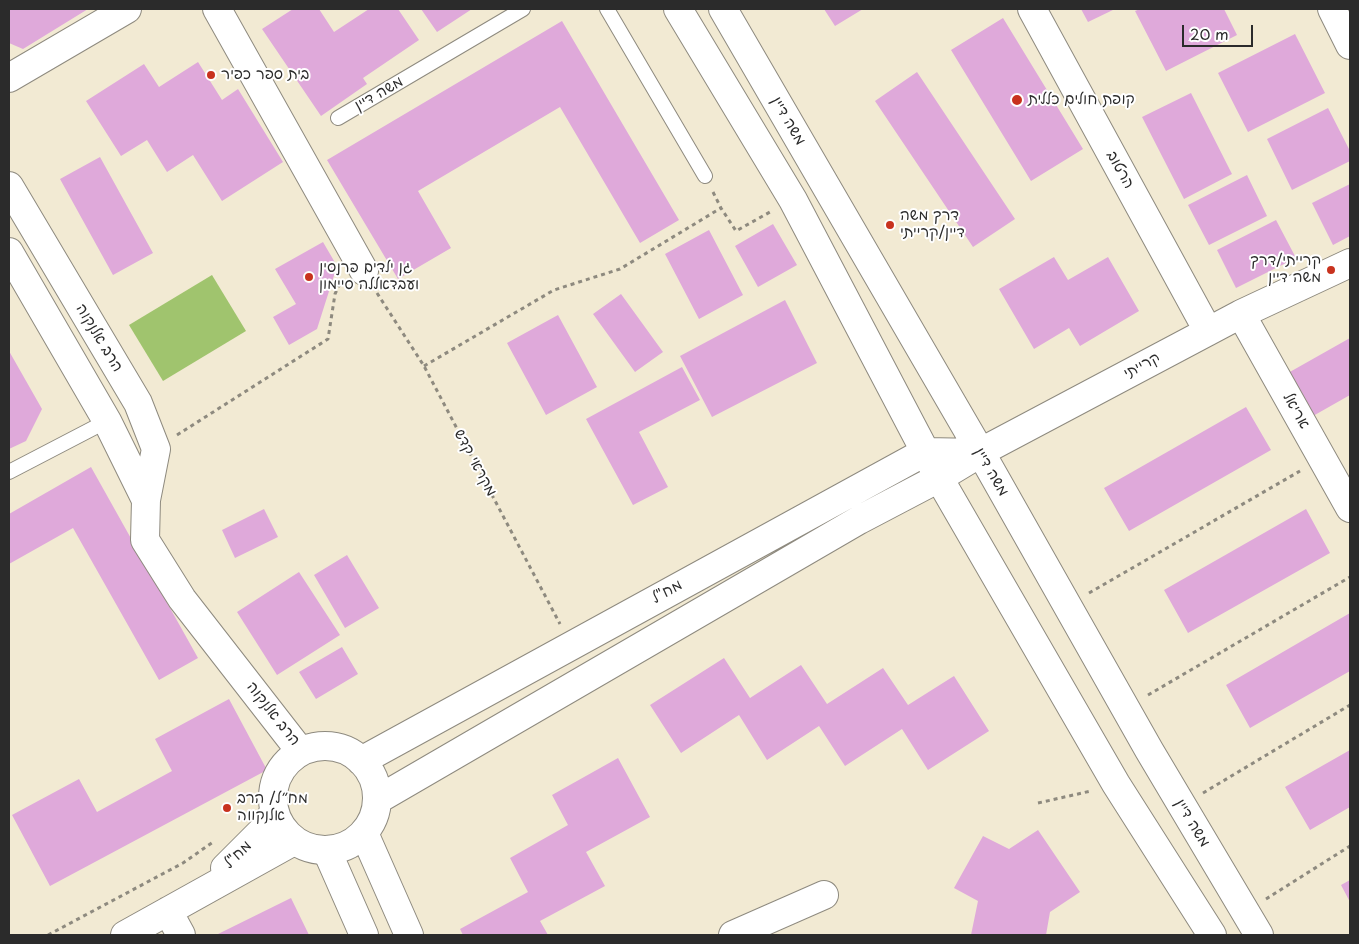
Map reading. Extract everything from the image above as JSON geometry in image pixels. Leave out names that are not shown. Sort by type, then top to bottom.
[{"type":"street","points":[[9,78],[127,9]]},
{"type":"street","points":[[217,9],[368,278]]},
{"type":"street","points":[[678,9],[793,200],[939,478],[1116,784],[1212,935]]},
{"type":"street","name":"משה דיין","points":[[723,9],[981,453],[1148,750],[1259,935]]},
{"type":"street","name":"הרטוב","points":[[1032,9],[1208,331]]},
{"type":"street","name":"הרב אלנקוה","points":[[9,186],[138,403],[156,449],[146,500],[145,540],[182,599],[298,747]]},
{"type":"street","name":"הרב אלנקוה","points":[[9,252],[107,420],[146,500]]},
{"type":"street","name":"קרייתי","points":[[939,478],[981,453],[1208,331],[1350,263]]},
{"type":"street","name":"אריאל","points":[[1241,314],[1350,508]]},
{"type":"street","name":"מח\"ל","points":[[366,758],[925,452],[981,453]]},
{"type":"street","points":[[377,800],[860,520],[939,478]]},
{"type":"street","points":[[298,747],[333,747],[366,758],[376,786],[377,800],[371,823],[364,834],[341,848],[328,851],[310,849],[294,841],[271,817],[272,794],[277,777],[298,747]]},
{"type":"street","name":"מח\"ל","points":[[198,893],[242,852],[271,817]]},
{"type":"street","points":[[364,834],[409,935]]},
{"type":"street","name":"מח\"ל","points":[[124,935],[294,841]]},
{"type":"street","points":[[328,851],[364,935]]},
{"type":"street","points":[[733,935],[824,895]]},
{"type":"street","points":[[168,911],[181,935]]},
{"type":"lane","name":"משה דיין","points":[[338,118],[523,9]]},
{"type":"lane","points":[[606,9],[705,176]]},
{"type":"lane","points":[[9,472],[107,420]]},
{"type":"path","points":[[705,176],[720,208],[736,231],[793,200]]},
{"type":"path","points":[[424,366],[554,290],[620,269],[720,208]]},
{"type":"path","points":[[156,449],[328,339],[335,294],[344,277],[368,278]]},
{"type":"path","name":"מקראי קדש","points":[[368,278],[424,366],[570,645]]},
{"type":"path","points":[[1089,593],[1322,458]]},
{"type":"path","points":[[1140,700],[1350,577]]},
{"type":"path","points":[[1196,797],[1350,705]]},
{"type":"path","points":[[271,817],[263,811],[265,778],[282,753],[298,747],[312,737],[329,736],[346,739],[362,748],[366,758]]},
{"type":"path","points":[[1038,803],[1075,794]]},
{"type":"path","points":[[48,935],[183,863],[214,840]]},
{"type":"path","points":[[1259,903],[1350,846]]},
{"type":"green space","points":[[212,275],[246,331],[163,381],[129,325]]},
{"type":"building","points":[[9,9],[88,9],[23,49],[9,43]]},
{"type":"building","points":[[293,9],[319,9],[334,32],[369,9],[398,9],[419,40],[363,78],[367,84],[321,116],[262,29]]},
{"type":"building","points":[[421,9],[472,9],[437,32]]},
{"type":"building","points":[[824,9],[863,9],[835,26]]},
{"type":"building","points":[[1081,9],[1115,9],[1088,22]]},
{"type":"building","points":[[1140,9],[1224,9],[1237,35],[1166,71],[1135,11]]},
{"type":"building","name":"קופת חולים כללית","points":[[1003,18],[1083,149],[1031,181],[951,50]]},
{"type":"building","points":[[562,21],[679,220],[640,243],[560,107],[418,191],[451,248],[398,279],[327,160]]},
{"type":"building","points":[[1295,34],[1325,93],[1248,132],[1218,73]]},
{"type":"building","points":[[198,62],[222,100],[238,89],[283,162],[222,201],[193,155],[167,172],[147,140],[121,156],[86,101],[144,64],[159,87]]},
{"type":"building","points":[[917,72],[1015,219],[973,247],[875,101]]},
{"type":"building","points":[[1191,93],[1232,174],[1184,199],[1142,117]]},
{"type":"building","points":[[1328,108],[1350,151],[1350,161],[1292,190],[1267,139]]},
{"type":"building","points":[[100,157],[153,253],[113,275],[60,179]]},
{"type":"building","points":[[1247,175],[1267,216],[1209,245],[1188,205]]},
{"type":"building","points":[[1350,184],[1350,236],[1333,245],[1312,203]]},
{"type":"building","points":[[1276,220],[1296,258],[1236,288],[1217,250]]},
{"type":"building","points":[[773,224],[797,265],[758,287],[735,246]]},
{"type":"building","points":[[709,230],[743,295],[699,319],[665,254]]},
{"type":"building","points":[[323,242],[337,266],[317,329],[289,345],[273,317],[296,304],[275,269]]},
{"type":"building","points":[[1054,257],[1068,280],[1108,257],[1139,311],[1080,346],[1069,328],[1034,349],[999,289]]},
{"type":"building","points":[[621,294],[663,352],[635,372],[593,314]]},
{"type":"building","points":[[785,300],[817,363],[712,417],[680,356]]},
{"type":"building","points":[[558,315],[597,387],[546,415],[507,343]]},
{"type":"building","points":[[1350,338],[1350,395],[1313,416],[1288,373]]},
{"type":"building","points":[[9,351],[42,409],[26,441],[9,449]]},
{"type":"building","points":[[682,367],[700,400],[639,432],[668,487],[633,505],[586,419]]},
{"type":"building","points":[[1246,407],[1271,450],[1129,531],[1104,488]]},
{"type":"building","points":[[91,467],[198,658],[159,680],[73,528],[9,564],[9,514]]},
{"type":"building","points":[[264,509],[278,537],[235,558],[222,530]]},
{"type":"building","points":[[1306,509],[1330,553],[1188,633],[1164,590]]},
{"type":"building","points":[[347,555],[379,608],[345,628],[314,575]]},
{"type":"building","points":[[299,572],[340,635],[277,675],[237,612]]},
{"type":"building","points":[[1350,613],[1350,671],[1250,728],[1226,685]]},
{"type":"building","points":[[342,647],[358,674],[316,699],[299,672]]},
{"type":"building","points":[[724,658],[750,698],[801,665],[827,704],[883,668],[908,705],[954,676],[989,731],[928,770],[902,729],[845,766],[819,726],[767,760],[739,715],[681,753],[650,705]]},
{"type":"building","points":[[229,699],[267,770],[50,886],[12,815],[79,779],[97,812],[172,771],[155,739]]},
{"type":"building","points":[[1350,750],[1350,807],[1310,830],[1285,787]]},
{"type":"building","points":[[618,758],[650,817],[586,852],[605,886],[540,921],[548,935],[463,935],[460,929],[528,892],[510,858],[568,825],[552,795]]},
{"type":"building","points":[[1038,830],[1080,892],[1050,912],[1046,935],[971,935],[978,901],[954,888],[983,836],[1009,849]]},
{"type":"building","points":[[1350,880],[1350,902],[1341,885]]},
{"type":"building","points":[[291,898],[309,935],[218,934]]},
{"type":"place","name":"בית ספר כפיר","points":[[211,75]]},
{"type":"place","name":"קופת חולים כללית","points":[[1017,100]]},
{"type":"place","name":"דרך משה דיין/קרייתי","points":[[890,225]]},
{"type":"place","name":"קרייתי/דרך משה דיין","points":[[1331,270]]},
{"type":"place","name":"גן ילדים פרנסין ועבדאללה סיימון","points":[[309,277]]},
{"type":"place","name":"מח״ל/ הרב אלנקווה","points":[[227,808]]}]
